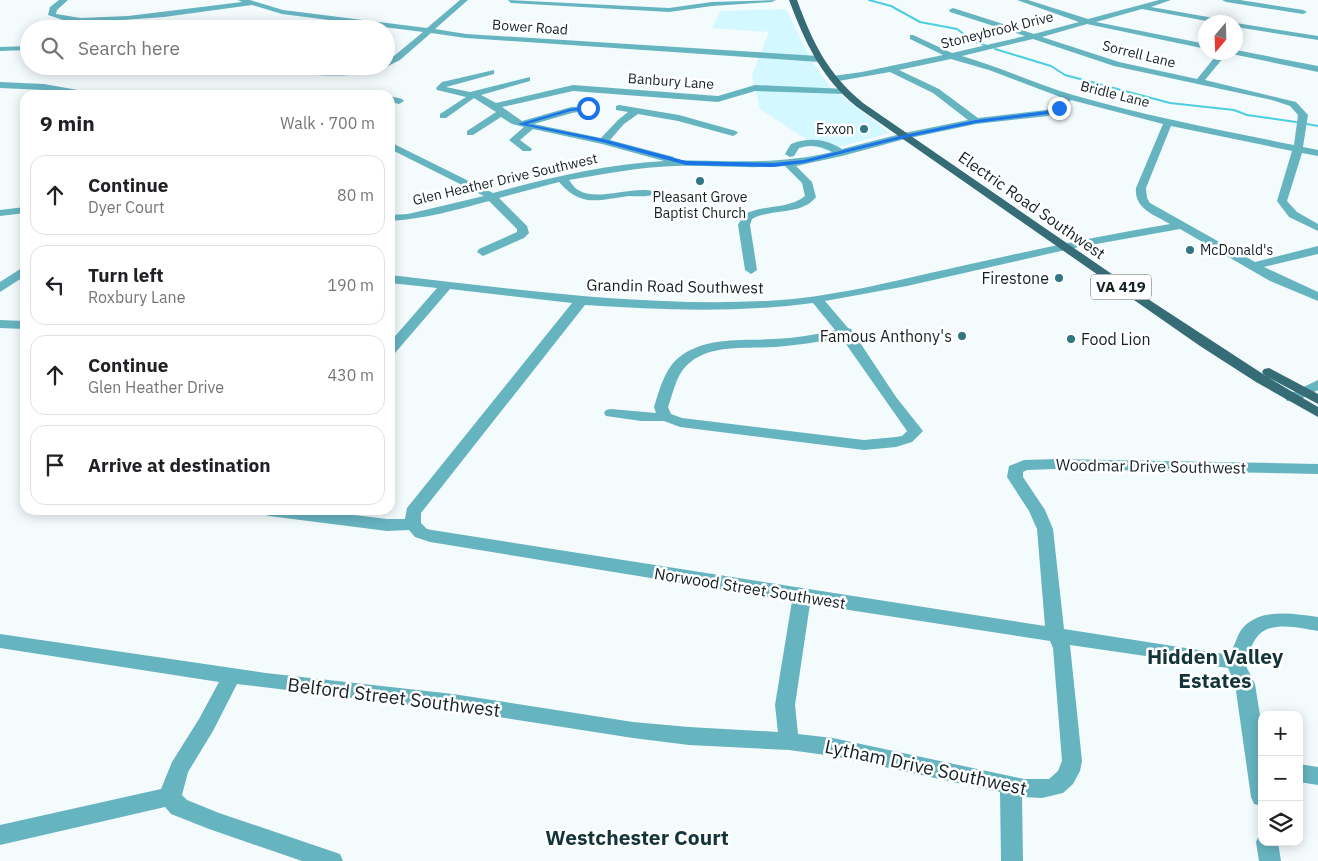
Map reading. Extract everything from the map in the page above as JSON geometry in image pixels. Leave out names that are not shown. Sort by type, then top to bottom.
[{"type":"main road","name":"VA 419","points":[[792,0],[818,59],[832,79],[875,116],[909,135]]},
{"type":"main road","name":"VA 419","points":[[802,0],[825,53],[843,78],[909,135]]},
{"type":"main road","name":"Electric Road Southwest","points":[[909,135],[939,151],[1185,331],[1298,395],[1318,413]]},
{"type":"main road","name":"Electric Road Southwest","points":[[909,135],[1068,245]]},
{"type":"main road","name":"Electric Road Southwest","points":[[1298,395],[1318,400]]},
{"type":"street","points":[[64,0],[53,9],[52,15],[80,20],[170,16],[269,0]]},
{"type":"street","name":"Bower Road","points":[[242,0],[277,11],[354,20]]},
{"type":"street","points":[[458,0],[464,0]]},
{"type":"street","points":[[395,59],[464,0]]},
{"type":"street","points":[[511,1],[669,10],[712,4],[772,0]]},
{"type":"street","points":[[1021,0],[1087,22],[1198,45]]},
{"type":"street","name":"Stoneybrook Drive","points":[[832,79],[952,56],[1031,37],[1167,0]]},
{"type":"street","points":[[1226,0],[1303,12]]},
{"type":"street","points":[[1141,7],[1198,18]]},
{"type":"street","name":"Sorrell Lane","points":[[953,10],[1117,64],[1293,104],[1306,115],[1282,201],[1285,209],[1318,228]]},
{"type":"street","points":[[287,20],[294,14]]},
{"type":"street","name":"Bower Road","points":[[395,25],[493,38],[818,59]]},
{"type":"street","points":[[1243,26],[1318,38]]},
{"type":"street","name":"Bridle Lane","points":[[913,38],[952,56],[992,68],[1069,97],[1168,122],[1318,153]]},
{"type":"street","points":[[0,49],[20,48]]},
{"type":"street","points":[[1243,54],[1318,69]]},
{"type":"street","points":[[1199,82],[1217,60]]},
{"type":"street","points":[[891,69],[936,91],[976,121]]},
{"type":"street","points":[[491,72],[440,87],[447,91],[471,95],[498,109],[511,120],[526,125],[603,141],[686,163],[759,165],[790,159],[842,153],[909,135],[976,121],[1048,113],[1059,108],[1069,97]]},
{"type":"street","points":[[442,116],[469,99],[471,95],[527,79]]},
{"type":"street","points":[[0,85],[39,86],[61,90]]},
{"type":"street","name":"Banbury Lane","points":[[498,109],[573,88],[718,98],[755,88],[844,91]]},
{"type":"street","points":[[527,149],[514,140],[526,125],[579,108],[589,108],[591,111],[588,113]]},
{"type":"street","points":[[619,108],[690,121],[733,134]]},
{"type":"street","points":[[470,133],[498,109]]},
{"type":"street","points":[[603,141],[621,122],[636,111]]},
{"type":"street","points":[[1168,122],[1140,195],[1146,205],[1274,278],[1318,297]]},
{"type":"street","points":[[790,159],[795,146],[814,141],[824,142],[842,153]]},
{"type":"street","points":[[395,147],[486,192],[524,230],[520,236],[483,252]]},
{"type":"street","points":[[751,270],[744,225],[747,217],[758,212],[802,203],[811,197],[807,182],[790,159]]},
{"type":"street","name":"Glen Heather Drive Southwest","points":[[395,217],[424,214],[561,178],[642,165],[686,163]]},
{"type":"street","points":[[561,178],[575,193],[584,196],[634,191],[649,193]]},
{"type":"street","points":[[0,213],[20,211]]},
{"type":"street","name":"Grandin Road Southwest","points":[[395,280],[581,301],[721,307],[767,305],[817,300],[907,282],[1068,245],[1182,225]]},
{"type":"street","points":[[1254,266],[1318,250]]},
{"type":"street","points":[[0,288],[20,274]]},
{"type":"street","points":[[395,344],[446,286]]},
{"type":"street","points":[[612,413],[641,417],[665,417],[680,422],[857,444],[896,442],[907,439],[915,431],[890,399],[846,332],[817,300]]},
{"type":"street","points":[[308,515],[387,525],[413,524],[414,512],[418,506],[581,301]]},
{"type":"street","points":[[0,324],[20,325]]},
{"type":"street","points":[[665,417],[661,407],[677,368],[682,362],[698,352],[720,347],[819,338],[846,332]]},
{"type":"street","points":[[1298,395],[1318,384]]},
{"type":"street","name":"Woodmar Drive Southwest","points":[[1027,496],[1014,474],[1018,467],[1024,465],[1318,469]]},
{"type":"street","name":"Lytham Drive Southwest","points":[[789,741],[833,747],[1024,788],[1048,789],[1058,786],[1069,772],[1072,761],[1062,648],[1053,624],[1044,529],[1037,510],[1027,496]]},
{"type":"street","name":"Norwood Street Southwest","points":[[413,524],[430,536],[802,596],[1224,661],[1234,660]]},
{"type":"street","points":[[789,741],[785,705],[802,596]]},
{"type":"street","points":[[1258,756],[1245,684],[1234,660],[1240,656],[1247,638],[1256,626],[1266,622],[1281,621],[1318,624]]},
{"type":"street","name":"Belford Street Southwest","points":[[0,641],[232,676],[453,702],[633,730],[689,736],[789,741]]},
{"type":"street","points":[[232,676],[205,727],[179,769],[173,783],[171,796],[173,801],[180,807],[217,822],[332,861]]},
{"type":"street","points":[[1303,774],[1318,776]]},
{"type":"street","points":[[1011,785],[1012,861]]},
{"type":"street","points":[[0,835],[171,796]]},
{"type":"street","points":[[1268,846],[1270,861]]},
{"type":"shaded area","points":[[786,9],[812,62],[831,88],[890,133],[824,151],[760,109],[752,75],[769,32],[712,28],[721,11]]},
{"type":"waterway","points":[[869,0],[891,6],[920,22],[957,29],[973,41],[987,46]]},
{"type":"waterway","points":[[995,49],[1051,66],[1065,75],[1170,103],[1234,110],[1247,115],[1296,122]]},
{"type":"waterway","points":[[1307,124],[1318,126]]},
{"type":"place","name":"Exxon","points":[[864,129]]},
{"type":"place","name":"Pleasant Grove Baptist Church","points":[[700,181]]},
{"type":"place","name":"McDonald's","points":[[1190,250]]},
{"type":"place","name":"Firestone","points":[[1059,278]]},
{"type":"place","name":"Famous Anthony's","points":[[962,336]]},
{"type":"place","name":"Food Lion","points":[[1071,339]]},
{"type":"district","name":"Hidden Valley Estates","points":[[1215,669]]},
{"type":"district","name":"Westchester Court","points":[[637,838]]},
{"type":"route","points":[[588,108],[579,108],[521,124],[603,141],[686,163],[773,165],[804,162],[904,136],[976,121],[1048,113],[1059,108]]}]
